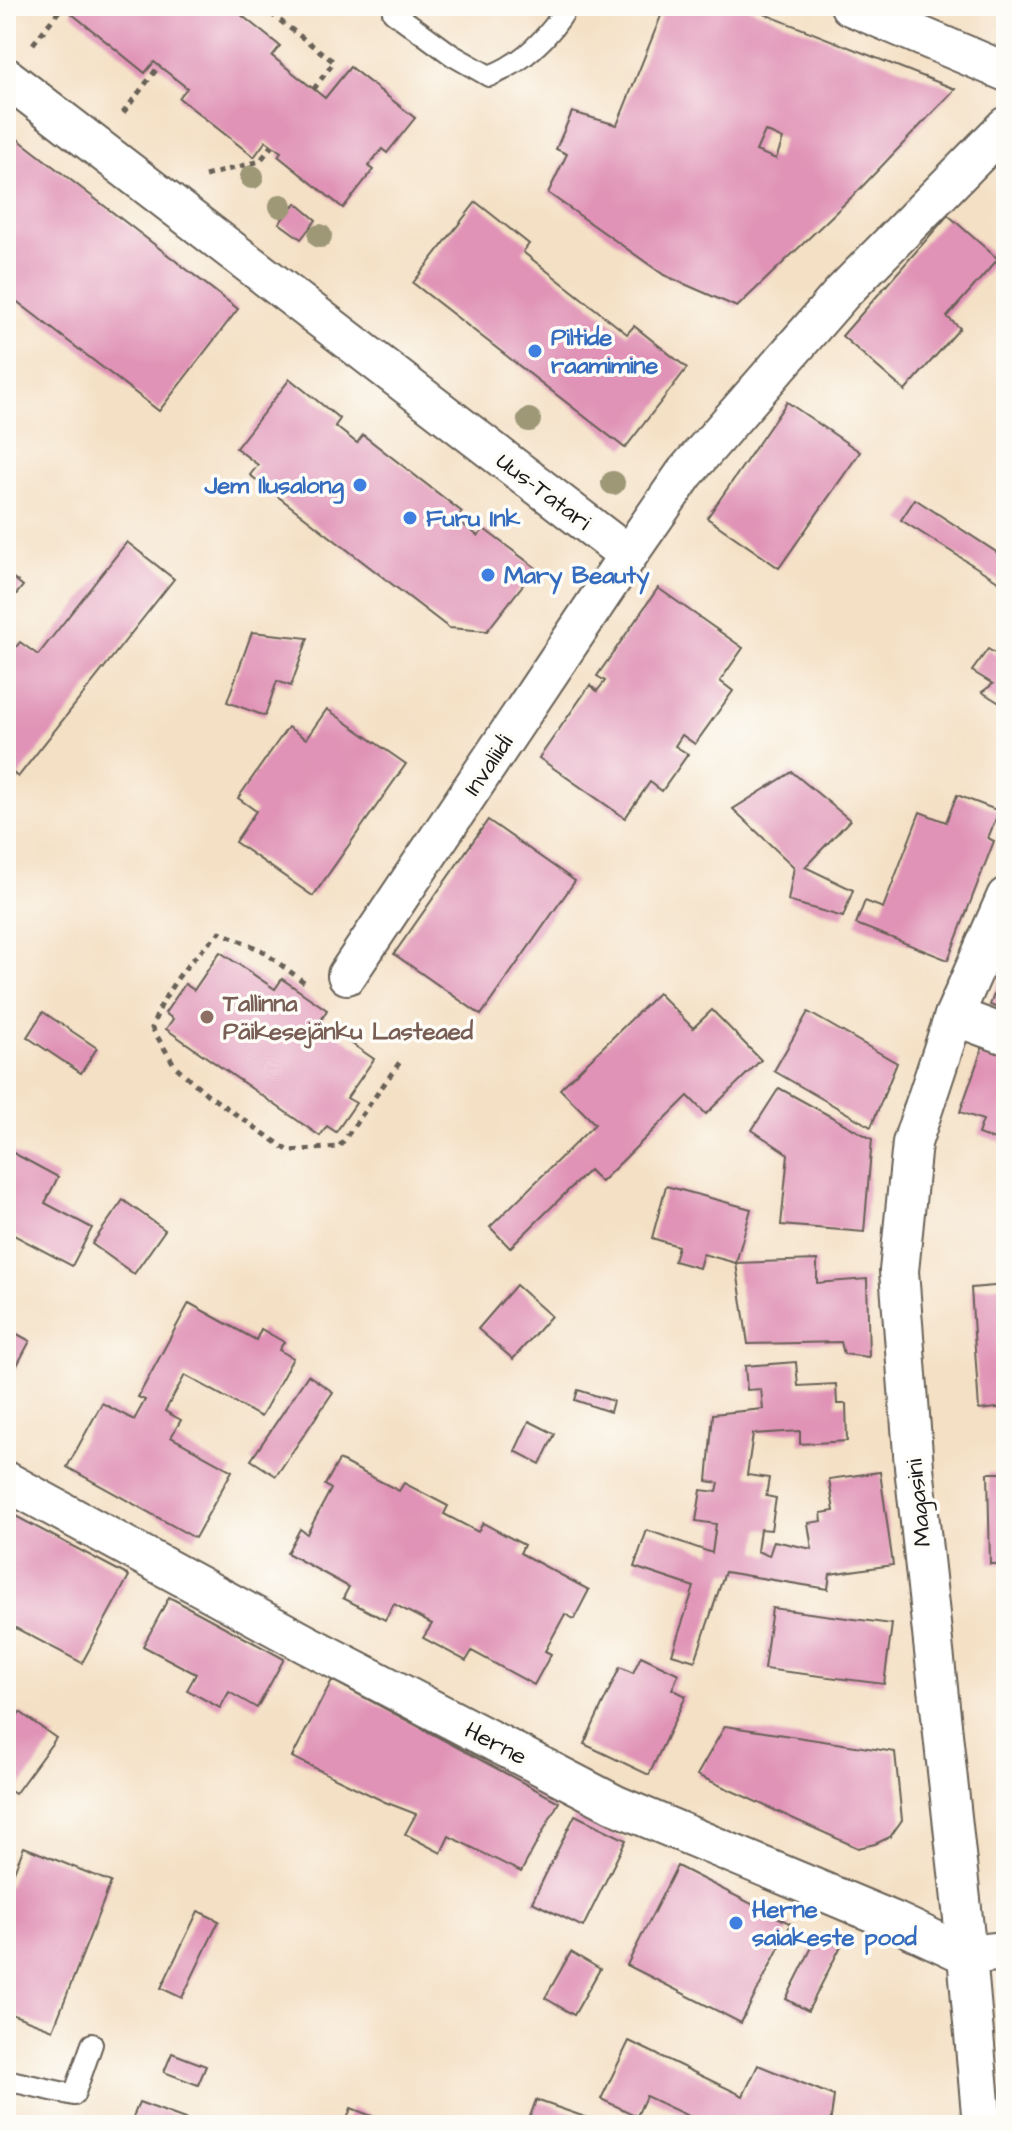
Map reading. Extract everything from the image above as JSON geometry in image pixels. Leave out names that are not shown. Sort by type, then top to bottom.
[{"type":"street","points":[[850,6],[1006,72]]},
{"type":"street","name":"Uus-Tatari","points":[[6,77],[628,555]]},
{"type":"street","points":[[628,555],[685,473],[842,293],[1006,126]]},
{"type":"street","name":"Invaliidi","points":[[347,975],[628,555]]},
{"type":"street","name":"Magasini","points":[[982,2125],[967,1955],[914,1467],[899,1271],[912,1143],[954,1016],[1006,897]]},
{"type":"street","points":[[954,1016],[1006,1035]]},
{"type":"street","name":"Herne","points":[[6,1481],[306,1644],[616,1805],[896,1922],[967,1955]]},
{"type":"street","points":[[967,1955],[1006,1951]]},
{"type":"lane","points":[[393,12],[452,55],[489,76],[509,69],[528,53],[568,6]]},
{"type":"lane","points":[[6,2080],[74,2095],[92,2044]]},
{"type":"path","points":[[33,44],[63,6]]},
{"type":"path","points":[[261,6],[334,62],[313,90]]},
{"type":"path","points":[[123,113],[159,66]]},
{"type":"path","points":[[204,177],[260,161],[272,146]]},
{"type":"path","points":[[305,983],[261,950],[220,932],[188,963],[161,1001],[152,1028],[175,1066],[208,1095],[289,1151],[339,1147],[402,1059]]},
{"type":"building","points":[[76,6],[230,6],[280,46],[272,56],[325,98],[350,67],[415,118],[387,153],[382,149],[368,166],[373,170],[343,208],[278,156],[281,152],[266,141],[254,157],[179,98],[187,88],[154,62],[145,73],[71,13]]},
{"type":"building","points":[[665,6],[744,6],[955,89],[859,190],[737,307],[664,275],[548,193],[567,154],[556,149],[572,112],[617,125]],"holes":[[[765,131],[783,139],[776,159],[756,151]]]},
{"type":"building","points":[[6,130],[238,309],[159,411],[6,293]]},
{"type":"building","points":[[476,202],[529,244],[523,252],[627,334],[634,326],[687,368],[625,448],[413,283]]},
{"type":"building","points":[[296,203],[316,220],[301,239],[279,223]]},
{"type":"building","points":[[948,215],[998,259],[947,317],[960,328],[905,391],[842,336]]},
{"type":"building","points":[[290,379],[340,419],[335,426],[357,443],[363,435],[462,512],[456,519],[478,536],[484,529],[536,568],[487,631],[449,628],[250,475],[258,465],[236,448]]},
{"type":"building","points":[[787,402],[860,452],[779,568],[707,518]]},
{"type":"building","points":[[915,499],[998,553],[1006,541],[1006,586],[901,520]]},
{"type":"building","points":[[127,542],[174,579],[18,777],[6,767],[6,647],[12,652],[20,642],[38,655]]},
{"type":"building","points":[[6,572],[23,586],[6,607]]},
{"type":"building","points":[[658,588],[743,648],[720,681],[733,691],[695,744],[682,735],[675,746],[688,754],[662,791],[650,782],[625,818],[539,758],[590,685],[597,691],[605,681],[597,676]]},
{"type":"building","points":[[252,632],[308,638],[291,686],[277,681],[265,716],[227,702]]},
{"type":"building","points":[[988,649],[1006,660],[1006,707],[982,692],[993,684],[972,671]]},
{"type":"building","points":[[327,709],[406,764],[313,896],[235,842],[256,811],[238,798],[288,727],[306,739]]},
{"type":"building","points":[[792,772],[850,820],[805,867],[853,890],[843,917],[788,901],[794,867],[733,809]]},
{"type":"building","points":[[957,795],[999,811],[988,838],[994,841],[948,960],[856,924],[865,901],[883,908],[920,812],[946,822]]},
{"type":"building","points":[[488,820],[575,881],[481,1015],[394,954]]},
{"type":"building","points":[[220,952],[275,989],[282,979],[327,1010],[320,1022],[374,1059],[347,1098],[356,1103],[336,1132],[327,1126],[320,1136],[166,1029],[173,1019],[165,1013],[185,984],[194,990]]},
{"type":"building","points":[[1006,963],[1006,1011],[990,1005]]},
{"type":"building","points":[[658,993],[693,1028],[712,1010],[761,1060],[706,1114],[688,1096],[601,1182],[589,1170],[510,1248],[490,1227],[595,1124],[560,1089]]},
{"type":"building","points":[[43,1012],[97,1048],[81,1073],[27,1037]]},
{"type":"building","points":[[808,1012],[897,1063],[871,1127],[774,1071]]},
{"type":"building","points":[[983,1046],[1006,1055],[1006,1144],[978,1134],[983,1120],[960,1112]]},
{"type":"building","points":[[779,1088],[872,1139],[864,1232],[781,1225],[788,1154],[752,1130]]},
{"type":"building","points":[[6,1149],[58,1177],[45,1203],[92,1228],[72,1266],[6,1231]]},
{"type":"building","points":[[666,1186],[751,1209],[736,1263],[703,1254],[699,1268],[674,1261],[678,1246],[652,1238]]},
{"type":"building","points":[[123,1200],[165,1230],[134,1274],[92,1244]]},
{"type":"building","points":[[817,1260],[817,1283],[867,1279],[869,1357],[844,1354],[841,1342],[748,1344],[736,1263]]},
{"type":"building","points":[[516,1285],[551,1316],[513,1359],[478,1329]]},
{"type":"building","points":[[1006,1285],[1006,1407],[979,1410],[971,1288]]},
{"type":"building","points":[[189,1303],[256,1340],[261,1329],[284,1342],[279,1350],[293,1358],[261,1417],[185,1375],[165,1411],[181,1420],[171,1437],[232,1471],[195,1538],[67,1467],[102,1403],[134,1420],[145,1400],[138,1397]]},
{"type":"building","points":[[6,1328],[30,1341],[6,1386]]},
{"type":"building","points":[[796,1362],[798,1386],[836,1384],[837,1404],[846,1404],[847,1441],[800,1444],[800,1431],[753,1434],[747,1475],[769,1478],[766,1496],[776,1498],[771,1530],[760,1529],[757,1551],[769,1556],[774,1541],[812,1549],[808,1523],[822,1521],[821,1513],[834,1511],[829,1479],[880,1472],[893,1565],[830,1574],[828,1589],[725,1572],[695,1661],[672,1654],[694,1587],[634,1567],[647,1530],[712,1553],[716,1524],[696,1521],[701,1490],[717,1492],[719,1483],[707,1481],[713,1414],[763,1409],[761,1389],[747,1390],[745,1366]]},
{"type":"building","points":[[308,1375],[333,1392],[276,1476],[251,1460]]},
{"type":"building","points":[[578,1390],[613,1401],[610,1412],[575,1400]]},
{"type":"building","points":[[529,1421],[555,1434],[540,1464],[515,1451]]},
{"type":"building","points":[[339,1460],[399,1491],[404,1483],[448,1506],[444,1514],[478,1532],[483,1523],[524,1545],[520,1553],[589,1590],[574,1619],[565,1614],[545,1651],[551,1654],[534,1685],[472,1651],[466,1661],[423,1638],[432,1624],[394,1604],[385,1620],[343,1598],[349,1587],[287,1553],[300,1529],[307,1534],[331,1489],[325,1485]]},
{"type":"building","points":[[988,1473],[1006,1473],[1006,1564],[990,1564]]},
{"type":"building","points":[[6,1511],[129,1576],[82,1663],[6,1623]]},
{"type":"building","points":[[169,1597],[284,1659],[257,1708],[229,1692],[220,1708],[187,1690],[196,1674],[143,1646]]},
{"type":"building","points":[[772,1608],[892,1624],[884,1684],[764,1669]]},
{"type":"building","points":[[641,1656],[679,1674],[672,1689],[686,1696],[649,1775],[584,1744],[620,1667],[633,1673]]},
{"type":"building","points":[[332,1680],[559,1802],[521,1872],[449,1836],[441,1853],[405,1834],[416,1814],[292,1757]]},
{"type":"building","points":[[20,1712],[56,1738],[15,1794],[6,1788],[6,1732]]},
{"type":"building","points":[[725,1726],[895,1752],[902,1820],[890,1837],[858,1848],[697,1775]]},
{"type":"building","points":[[575,1815],[626,1840],[583,1927],[532,1902]]},
{"type":"building","points":[[24,1847],[111,1882],[53,2030],[6,2012],[6,1892]]},
{"type":"building","points":[[677,1866],[791,1924],[741,2023],[627,1965]]},
{"type":"building","points":[[198,1911],[219,1921],[182,1998],[161,1988]]},
{"type":"building","points":[[818,1935],[841,1946],[808,2011],[786,1999]]},
{"type":"building","points":[[571,1952],[600,1969],[574,2015],[545,1998]]},
{"type":"building","points":[[629,2041],[743,2096],[758,2065],[834,2096],[830,2125],[707,2125],[646,2096],[637,2116],[601,2099]]},
{"type":"building","points":[[172,2053],[206,2066],[198,2085],[164,2072]]},
{"type":"building","points":[[536,2100],[608,2125],[527,2125]]},
{"type":"building","points":[[139,2102],[201,2125],[130,2125]]},
{"type":"building","points":[[351,2108],[395,2125],[345,2125]]},
{"type":"place","name":"Piltide raamimine","points":[[535,351]]},
{"type":"place","name":"Jem Ilusalong","points":[[360,485]]},
{"type":"place","name":"Furu Ink","points":[[410,518]]},
{"type":"place","name":"Mary Beauty","points":[[488,575]]},
{"type":"place","name":"Tallinna Päikesejänku Lasteaed","points":[[207,1017]]},
{"type":"place","name":"Herne saiakeste pood","points":[[736,1923]]}]
